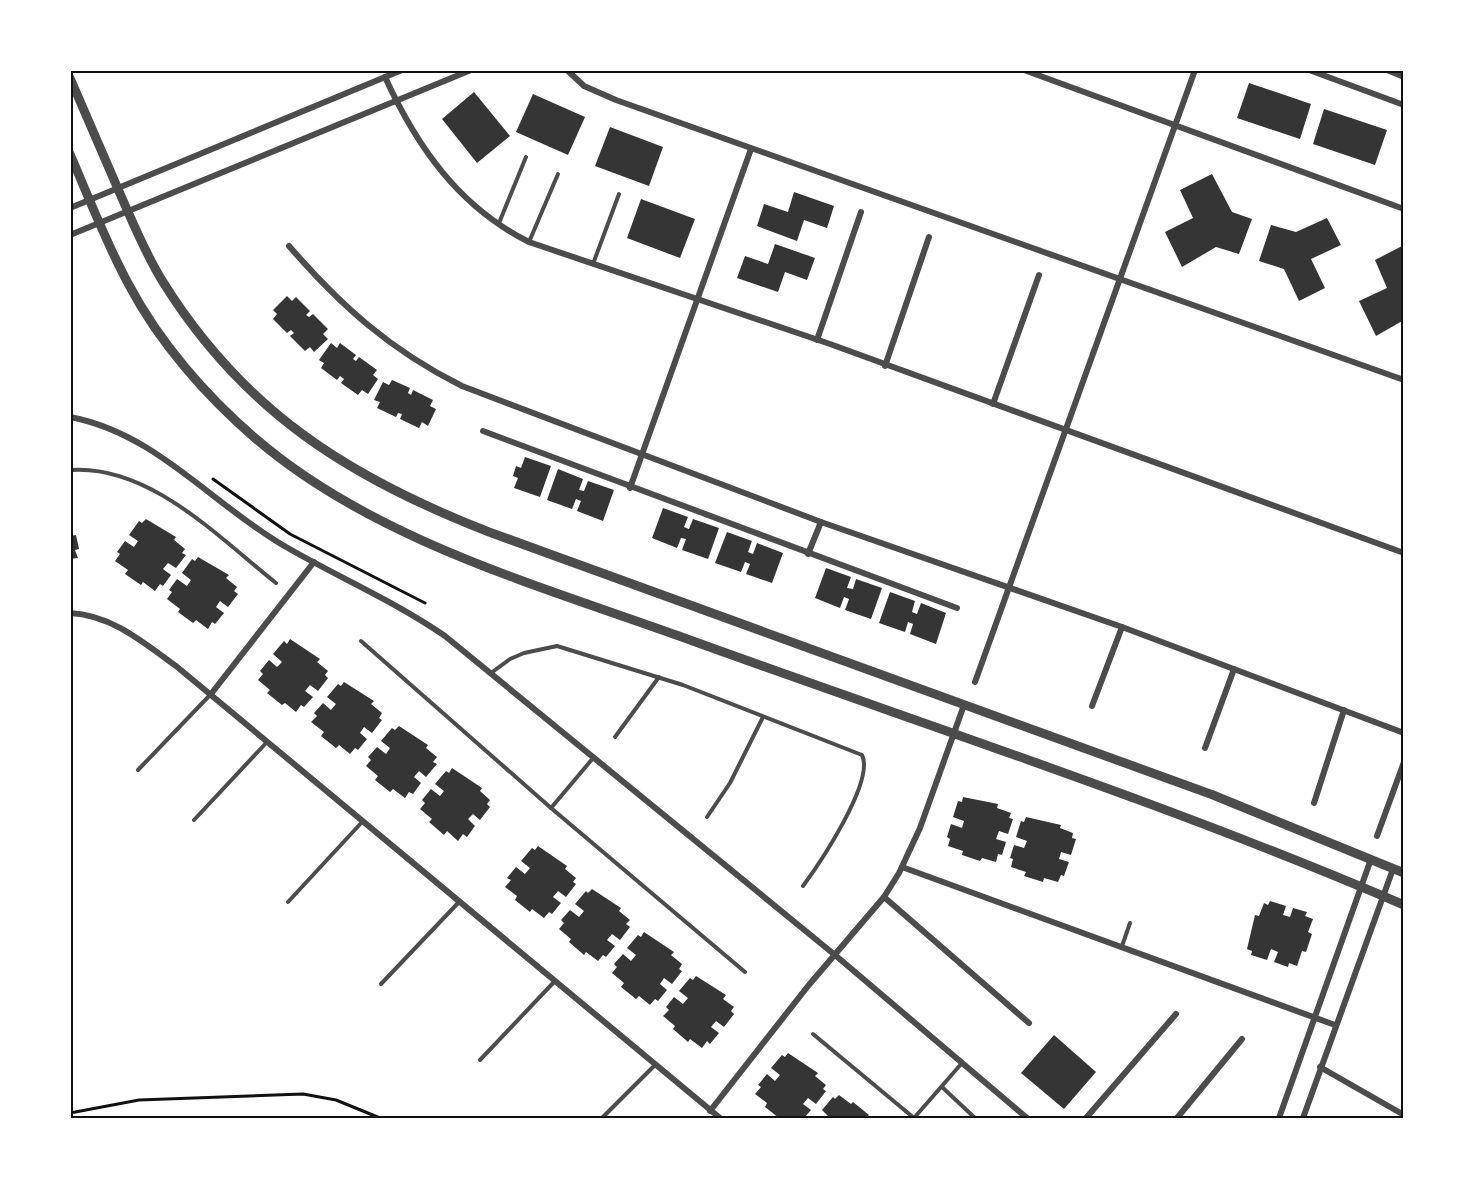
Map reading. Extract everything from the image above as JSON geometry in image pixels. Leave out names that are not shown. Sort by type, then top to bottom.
[{"type":"street","points":[[70,208],[402,70]]},
{"type":"street","points":[[70,235],[471,70]]},
{"type":"street","points":[[567,70],[584,86],[616,100],[1404,380]]},
{"type":"street","points":[[1024,70],[1404,209]]},
{"type":"street","points":[[975,682],[1195,70]]},
{"type":"street","points":[[1309,70],[1404,105]]},
{"type":"street","points":[[1387,70],[1404,76]]},
{"type":"street","points":[[385,77],[413,132],[439,168],[498,226],[529,242],[818,340],[1404,554]]},
{"type":"street","points":[[70,78],[128,211],[162,281],[194,326],[219,356],[296,430],[353,470],[435,511],[489,532],[1213,795],[1404,873]]},
{"type":"street","points":[[630,488],[751,149]]},
{"type":"street","points":[[70,154],[129,285],[145,312],[219,405],[282,461],[348,504],[412,536],[551,590],[1171,813],[1404,905]]},
{"type":"street","points":[[818,340],[861,212]]},
{"type":"street","points":[[885,366],[929,237]]},
{"type":"street","points":[[289,246],[349,310],[374,332],[428,369],[462,386],[821,522],[1122,627],[1404,733]]},
{"type":"street","points":[[993,404],[1039,275]]},
{"type":"street","points":[[70,417],[108,428],[135,440],[168,460],[256,528],[426,622],[835,955],[1027,1119]]},
{"type":"street","points":[[483,431],[630,488],[957,608]]},
{"type":"street","points":[[808,554],[821,522]]},
{"type":"street","points":[[211,694],[314,562]]},
{"type":"street","points":[[70,614],[98,618],[121,627],[211,694],[720,1119]]},
{"type":"street","points":[[1092,706],[1122,627]]},
{"type":"street","points":[[1205,748],[1234,669]]},
{"type":"street","points":[[710,1110],[884,897],[902,867],[920,828],[964,705]]},
{"type":"street","points":[[1314,803],[1344,710]]},
{"type":"street","points":[[1377,836],[1404,762]]},
{"type":"street","points":[[1279,1119],[1359,886],[1371,859]]},
{"type":"street","points":[[902,867],[1335,1025]]},
{"type":"street","points":[[1303,1119],[1320,1066],[1393,868]]},
{"type":"street","points":[[884,897],[1029,1023]]},
{"type":"street","points":[[1086,1119],[1176,1014]]},
{"type":"street","points":[[1177,1119],[1242,1039]]},
{"type":"street","points":[[1320,1066],[1404,1115]]},
{"type":"lane","points":[[498,226],[526,158]]},
{"type":"lane","points":[[529,242],[558,174]]},
{"type":"lane","points":[[593,264],[619,194]]},
{"type":"lane","points":[[70,470],[105,471],[157,490],[276,583]]},
{"type":"lane","points":[[361,641],[551,808],[745,972]]},
{"type":"lane","points":[[491,673],[510,659],[524,653],[557,646],[659,677],[862,755],[865,762],[863,774],[847,815],[824,858],[803,886]]},
{"type":"lane","points":[[615,737],[659,677]]},
{"type":"lane","points":[[138,770],[211,694]]},
{"type":"lane","points":[[707,817],[730,783],[763,717]]},
{"type":"lane","points":[[194,820],[268,741]]},
{"type":"lane","points":[[551,808],[594,757]]},
{"type":"lane","points":[[288,902],[363,820]]},
{"type":"lane","points":[[381,984],[459,902]]},
{"type":"lane","points":[[1122,946],[1130,923]]},
{"type":"lane","points":[[480,1060],[554,982]]},
{"type":"lane","points":[[813,1034],[914,1119],[962,1063]]},
{"type":"lane","points":[[602,1119],[654,1065]]},
{"type":"lane","points":[[942,1087],[975,1119]]},
{"type":"path","points":[[207,475],[290,534],[425,603]]},
{"type":"path","points":[[70,1113],[139,1100],[303,1094],[336,1100],[380,1119]]},
{"type":"building","points":[[1249,83],[1311,104],[1300,139],[1237,118]]},
{"type":"building","points":[[474,92],[510,136],[477,163],[442,119]]},
{"type":"building","points":[[533,94],[585,117],[568,155],[516,132]]},
{"type":"building","points":[[1324,109],[1387,130],[1375,165],[1313,144]]},
{"type":"building","points":[[610,127],[663,147],[649,186],[595,166]]},
{"type":"building","points":[[1212,174],[1232,212],[1252,219],[1239,254],[1216,247],[1182,267],[1165,232],[1193,218],[1180,190]]},
{"type":"building","points":[[794,192],[834,206],[827,228],[804,220],[797,241],[757,226],[764,204],[788,212]]},
{"type":"building","points":[[641,199],[695,219],[680,258],[627,238]]},
{"type":"building","points":[[1327,218],[1341,245],[1311,259],[1325,288],[1299,301],[1284,269],[1259,261],[1271,225],[1296,232]]},
{"type":"building","points":[[775,244],[815,258],[807,280],[785,272],[778,292],[737,278],[745,256],[768,264]]},
{"type":"building","points":[[1404,245],[1404,320],[1376,336],[1359,301],[1387,288],[1375,260]]},
{"type":"building","points":[[287,296],[292,301],[296,297],[310,311],[306,315],[309,317],[313,314],[328,329],[323,334],[328,339],[314,352],[310,347],[305,351],[290,336],[294,333],[291,330],[287,333],[273,319],[277,314],[273,310]]},
{"type":"building","points":[[331,343],[337,348],[340,343],[356,355],[353,359],[356,361],[359,357],[377,370],[373,375],[378,379],[368,394],[362,390],[358,395],[341,383],[344,379],[340,376],[337,380],[321,368],[324,363],[319,360]]},
{"type":"building","points":[[392,380],[410,388],[408,393],[411,395],[413,390],[433,400],[430,406],[436,409],[428,426],[422,422],[419,428],[400,419],[402,414],[398,413],[396,417],[377,408],[380,402],[374,400],[383,382],[389,385]]},
{"type":"building","points":[[525,457],[551,466],[540,497],[514,488],[518,478],[513,476],[516,466],[521,468]]},
{"type":"building","points":[[558,469],[583,479],[579,490],[584,491],[588,481],[614,490],[603,521],[577,511],[581,501],[576,499],[572,509],[547,500]]},
{"type":"building","points":[[663,508],[688,517],[684,527],[689,529],[693,519],[719,528],[708,559],[682,550],[686,539],[681,538],[677,548],[652,538]]},
{"type":"building","points":[[146,519],[176,537],[174,540],[185,549],[182,553],[186,555],[176,568],[168,563],[163,569],[171,575],[163,586],[160,584],[155,591],[143,582],[141,585],[125,574],[128,570],[115,561],[120,554],[117,552],[125,541],[134,547],[138,541],[129,535],[139,521],[142,523]]},
{"type":"building","points":[[727,532],[752,541],[748,552],[753,554],[757,543],[783,553],[772,583],[746,574],[750,564],[745,562],[741,572],[715,563]]},
{"type":"building","points":[[76,535],[79,549],[75,550],[78,558],[70,559],[70,536]]},
{"type":"building","points":[[198,557],[229,575],[226,578],[237,587],[234,591],[238,594],[228,607],[220,601],[216,607],[224,613],[215,624],[212,622],[208,629],[196,620],[193,623],[178,612],[180,609],[167,599],[172,592],[169,590],[177,579],[187,586],[191,580],[182,573],[192,559],[195,561]]},
{"type":"building","points":[[826,568],[851,577],[847,588],[853,589],[856,579],[882,588],[871,619],[845,610],[849,599],[844,597],[840,608],[815,598]]},
{"type":"building","points":[[890,592],[915,601],[912,612],[917,614],[921,603],[946,613],[936,644],[910,634],[913,624],[908,622],[905,632],[879,623]]},
{"type":"building","points":[[290,639],[320,659],[317,662],[328,671],[325,675],[328,678],[318,691],[310,685],[305,691],[313,697],[304,707],[301,705],[296,712],[285,703],[282,705],[267,693],[270,690],[258,680],[263,674],[260,671],[269,660],[277,667],[282,662],[273,654],[284,641],[287,644]]},
{"type":"building","points":[[344,682],[374,701],[371,704],[382,713],[379,718],[382,720],[372,733],[364,727],[360,733],[367,739],[358,750],[355,748],[350,754],[339,745],[336,748],[321,736],[324,732],[311,722],[317,716],[314,713],[323,703],[331,710],[336,704],[327,697],[338,684],[341,686]]},
{"type":"building","points":[[399,726],[428,745],[426,748],[437,757],[433,762],[437,764],[426,777],[419,771],[414,777],[421,783],[413,794],[409,792],[405,798],[393,789],[390,792],[375,780],[378,776],[366,766],[371,760],[368,757],[377,747],[386,754],[390,748],[381,741],[392,728],[395,730]]},
{"type":"building","points":[[452,768],[482,788],[480,791],[490,800],[487,804],[490,807],[480,820],[473,814],[468,819],[475,826],[467,837],[463,834],[458,841],[447,831],[444,835],[429,822],[432,819],[420,809],[425,803],[422,800],[431,789],[440,796],[444,791],[435,784],[446,771],[449,773]]},
{"type":"building","points":[[963,797],[998,804],[997,808],[1011,813],[1009,818],[1013,819],[1008,834],[999,831],[996,839],[1006,842],[1002,855],[998,854],[996,862],[982,858],[980,861],[962,855],[963,851],[948,846],[950,839],[947,837],[951,824],[962,828],[964,821],[953,817],[958,801],[962,802]]},
{"type":"building","points":[[1026,817],[1061,825],[1060,828],[1073,833],[1072,838],[1076,839],[1071,855],[1061,852],[1059,859],[1069,862],[1064,876],[1061,875],[1058,882],[1044,878],[1043,882],[1024,876],[1026,872],[1011,867],[1013,859],[1010,858],[1014,845],[1024,848],[1027,841],[1016,837],[1021,821],[1024,822]]},
{"type":"building","points":[[538,846],[567,866],[565,869],[576,878],[573,882],[576,884],[566,897],[558,891],[553,897],[561,903],[552,914],[549,912],[544,918],[532,909],[530,912],[515,900],[517,896],[505,887],[511,880],[507,878],[516,867],[525,874],[530,868],[521,861],[532,848],[535,850]]},
{"type":"building","points":[[592,889],[621,908],[619,911],[630,920],[626,924],[630,927],[620,940],[612,934],[607,940],[615,946],[606,957],[603,955],[598,961],[586,952],[584,955],[569,942],[571,939],[559,929],[564,923],[561,920],[570,910],[579,917],[584,911],[575,904],[586,891],[588,893]]},
{"type":"building","points":[[1270,901],[1286,906],[1283,915],[1290,917],[1293,908],[1307,912],[1305,916],[1313,919],[1308,932],[1312,934],[1306,952],[1302,951],[1297,966],[1289,963],[1288,967],[1274,962],[1278,952],[1271,949],[1267,960],[1251,955],[1252,951],[1247,949],[1255,915],[1259,916],[1264,903],[1268,905]]},
{"type":"building","points":[[644,932],[674,952],[671,955],[682,964],[679,969],[682,971],[672,984],[664,978],[660,984],[667,990],[658,1001],[655,999],[650,1005],[639,996],[636,999],[621,987],[624,983],[612,973],[617,967],[614,964],[623,954],[631,961],[636,955],[627,948],[638,935],[641,937]]},
{"type":"building","points":[[696,976],[726,995],[723,999],[734,1007],[731,1011],[734,1014],[724,1027],[716,1021],[711,1027],[719,1033],[710,1044],[707,1041],[702,1048],[690,1039],[688,1042],[673,1029],[675,1026],[663,1016],[669,1010],[666,1007],[674,997],[683,1004],[688,998],[679,991],[690,978],[693,980]]},
{"type":"building","points":[[1054,1035],[1096,1072],[1064,1109],[1021,1073]]},
{"type":"building","points":[[788,1053],[818,1073],[815,1076],[826,1085],[823,1089],[826,1091],[816,1104],[808,1098],[803,1104],[811,1110],[804,1118],[783,1116],[779,1118],[765,1107],[767,1103],[755,1094],[761,1087],[758,1085],[767,1074],[775,1081],[780,1075],[771,1068],[782,1055],[785,1057]]},
{"type":"building","points":[[839,1095],[851,1104],[853,1102],[869,1115],[865,1118],[830,1118],[822,1110],[833,1097],[835,1099]]}]
